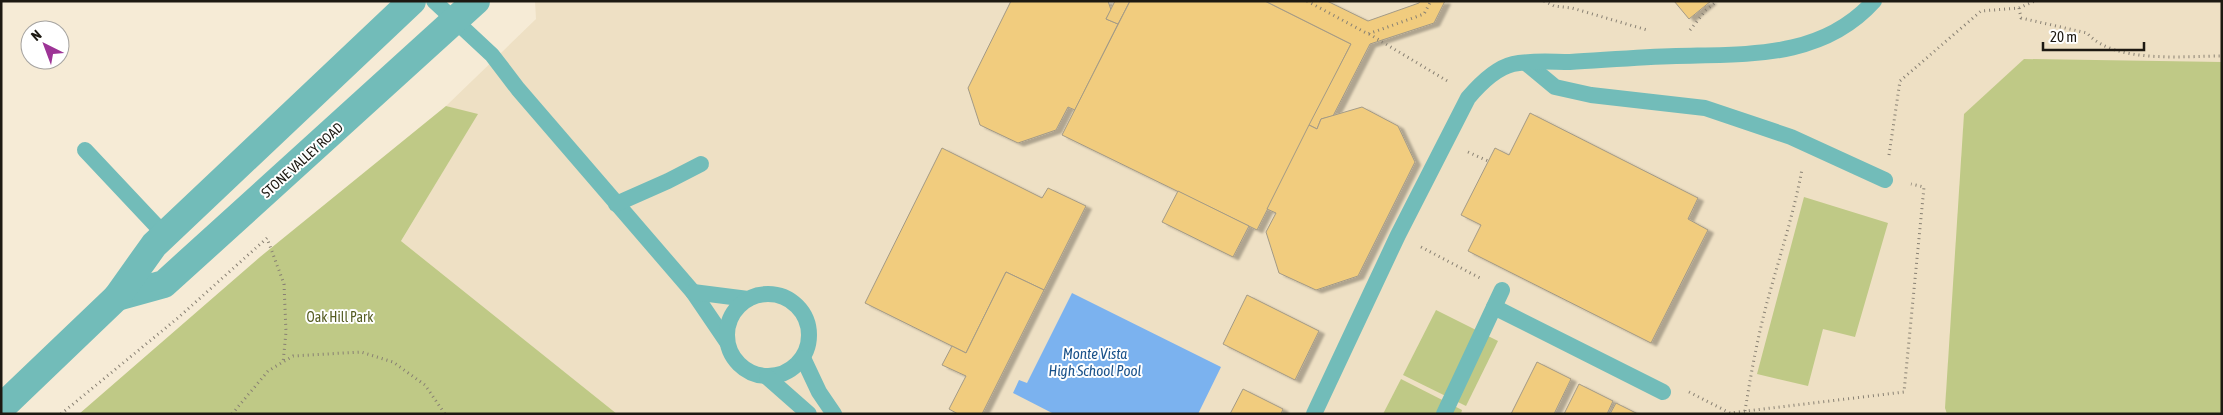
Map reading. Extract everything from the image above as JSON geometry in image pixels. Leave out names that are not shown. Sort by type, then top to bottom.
[{"type":"street","name":"STONE VALLEY ROAD","points":[[1,408],[117,297],[154,245],[412,1]]},
{"type":"street","name":"STONE VALLEY ROAD","points":[[117,297],[164,284],[476,1]]},
{"type":"lane","points":[[434,1],[454,22],[492,55],[518,89],[693,292],[727,342],[732,356],[741,366],[753,374],[766,377],[781,374],[793,368],[803,358],[808,346],[810,334],[808,322],[802,310],[793,301],[781,295],[770,293],[758,294],[738,306],[731,315],[727,328],[727,342]]},
{"type":"lane","points":[[1314,414],[1398,236],[1471,94],[1484,80],[1512,64],[1755,55],[1795,48],[1830,35],[1850,22],[1874,1]]},
{"type":"lane","points":[[1526,63],[1555,87],[1591,95],[1705,108],[1806,144],[1885,180]]},
{"type":"lane","points":[[85,150],[165,235]]},
{"type":"lane","points":[[616,204],[668,181],[700,164]]},
{"type":"lane","points":[[1444,414],[1502,290]]},
{"type":"lane","points":[[693,292],[748,299]]},
{"type":"lane","points":[[1494,307],[1663,392]]},
{"type":"lane","points":[[803,358],[819,392],[834,414]]},
{"type":"lane","points":[[766,377],[809,414]]},
{"type":"path","points":[[1307,1],[1471,94]]},
{"type":"path","points":[[1368,34],[1424,14],[1431,1]]},
{"type":"path","points":[[1544,1],[1554,6],[1572,8],[1649,30]]},
{"type":"path","points":[[1689,32],[1706,10],[1717,1]]},
{"type":"path","points":[[1681,388],[1730,413],[1904,392],[1924,187],[1885,180],[1900,82],[1981,11],[2019,8],[2035,1]]},
{"type":"path","points":[[2019,8],[2021,18],[2087,34],[2107,48],[2140,55],[2222,56]]},
{"type":"path","points":[[1745,410],[1750,377],[1768,299],[1797,196],[1806,144]]},
{"type":"path","points":[[1398,236],[1502,290]]},
{"type":"path","points":[[61,414],[179,316],[267,238],[284,284],[286,332],[283,362]]},
{"type":"path","points":[[232,414],[268,371],[293,356],[361,352],[393,362],[425,385],[446,414]]},
{"type":"shaded area","points":[[535,1],[2222,1],[2222,414],[617,414],[401,241],[477,115],[446,106],[536,19]]},
{"type":"green space","points":[[2024,59],[2222,62],[2222,414],[1947,414],[1945,408],[1964,114]]},
{"type":"green space","name":"Oak Hill Park","points":[[446,106],[478,114],[401,241],[617,414],[79,414],[260,257]]},
{"type":"green space","points":[[1804,197],[1888,223],[1855,337],[1823,329],[1808,386],[1757,374]]},
{"type":"green space","points":[[1436,310],[1498,341],[1466,406],[1403,375]]},
{"type":"green space","points":[[1401,379],[1462,410],[1461,414],[1383,414]]},
{"type":"water","name":"Monte Vista High School Pool","points":[[1072,293],[1221,367],[1198,414],[1054,414],[1013,393],[1019,380],[1027,383]]},
{"type":"building","points":[[1011,1],[1108,1],[1111,10],[1106,19],[1118,24],[1075,110],[1068,107],[1056,130],[1018,143],[980,125],[968,88]]},
{"type":"building","points":[[1115,1],[1130,1],[1118,24],[1106,19]]},
{"type":"building","points":[[1130,1],[1265,1],[1351,44],[1257,230],[1062,135]]},
{"type":"building","points":[[1265,1],[1327,1],[1368,21],[1419,3],[1420,1],[1445,1],[1434,23],[1370,44],[1333,116],[1321,119],[1317,129],[1309,125],[1351,44]]},
{"type":"building","points":[[1674,1],[1711,1],[1689,19]]},
{"type":"building","points":[[1362,107],[1398,126],[1415,162],[1358,276],[1316,290],[1279,273],[1266,232],[1276,213],[1267,209],[1309,125],[1317,129],[1321,119]]},
{"type":"building","points":[[1530,113],[1698,198],[1688,219],[1708,230],[1651,343],[1468,251],[1481,225],[1461,215],[1495,148],[1509,155]]},
{"type":"building","points":[[942,148],[1042,198],[1048,188],[1086,206],[1044,290],[1006,272],[966,353],[865,303]]},
{"type":"building","points":[[1178,191],[1249,226],[1233,257],[1162,222]]},
{"type":"building","points":[[1006,272],[1044,290],[982,414],[958,414],[949,409],[966,376],[942,365],[952,346],[966,353]]},
{"type":"building","points":[[1247,295],[1319,331],[1295,380],[1223,344]]},
{"type":"building","points":[[1537,362],[1571,379],[1554,414],[1511,414]]},
{"type":"building","points":[[1579,384],[1613,401],[1607,414],[1564,414]]},
{"type":"building","points":[[1243,389],[1283,409],[1281,414],[1230,414]]},
{"type":"building","points":[[1616,403],[1638,414],[1610,414]]}]
